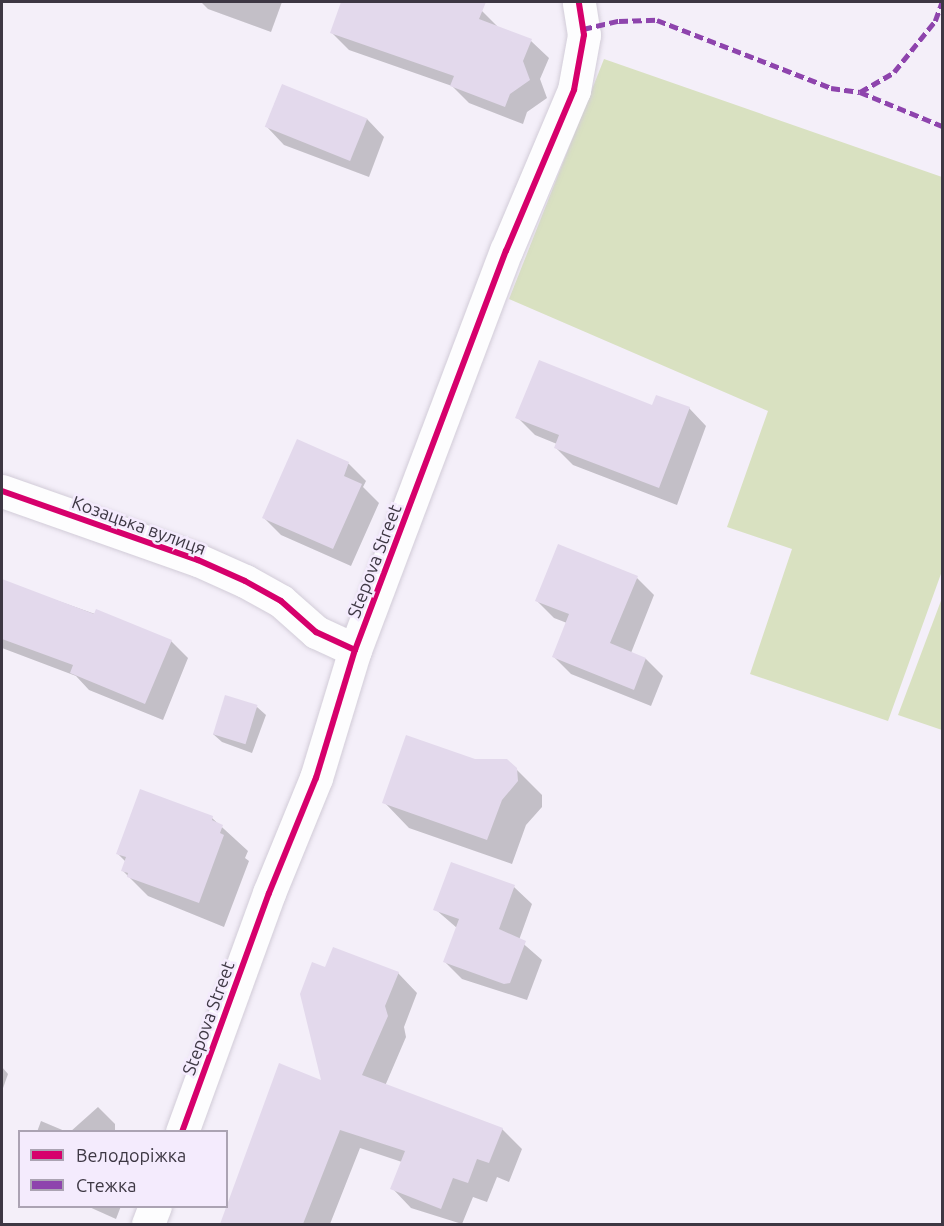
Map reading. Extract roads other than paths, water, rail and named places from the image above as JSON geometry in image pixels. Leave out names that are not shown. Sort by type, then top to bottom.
[{"type":"street","name":"Stepova Street","points":[[182,1130],[269,893],[316,778],[356,650],[506,251],[574,90],[584,35],[579,2]]},
{"type":"street","name":"Козацька вулиця","points":[[2,490],[236,577],[281,601],[316,632],[356,650]]},
{"type":"street","points":[[148,1224],[154,1208]]}]
